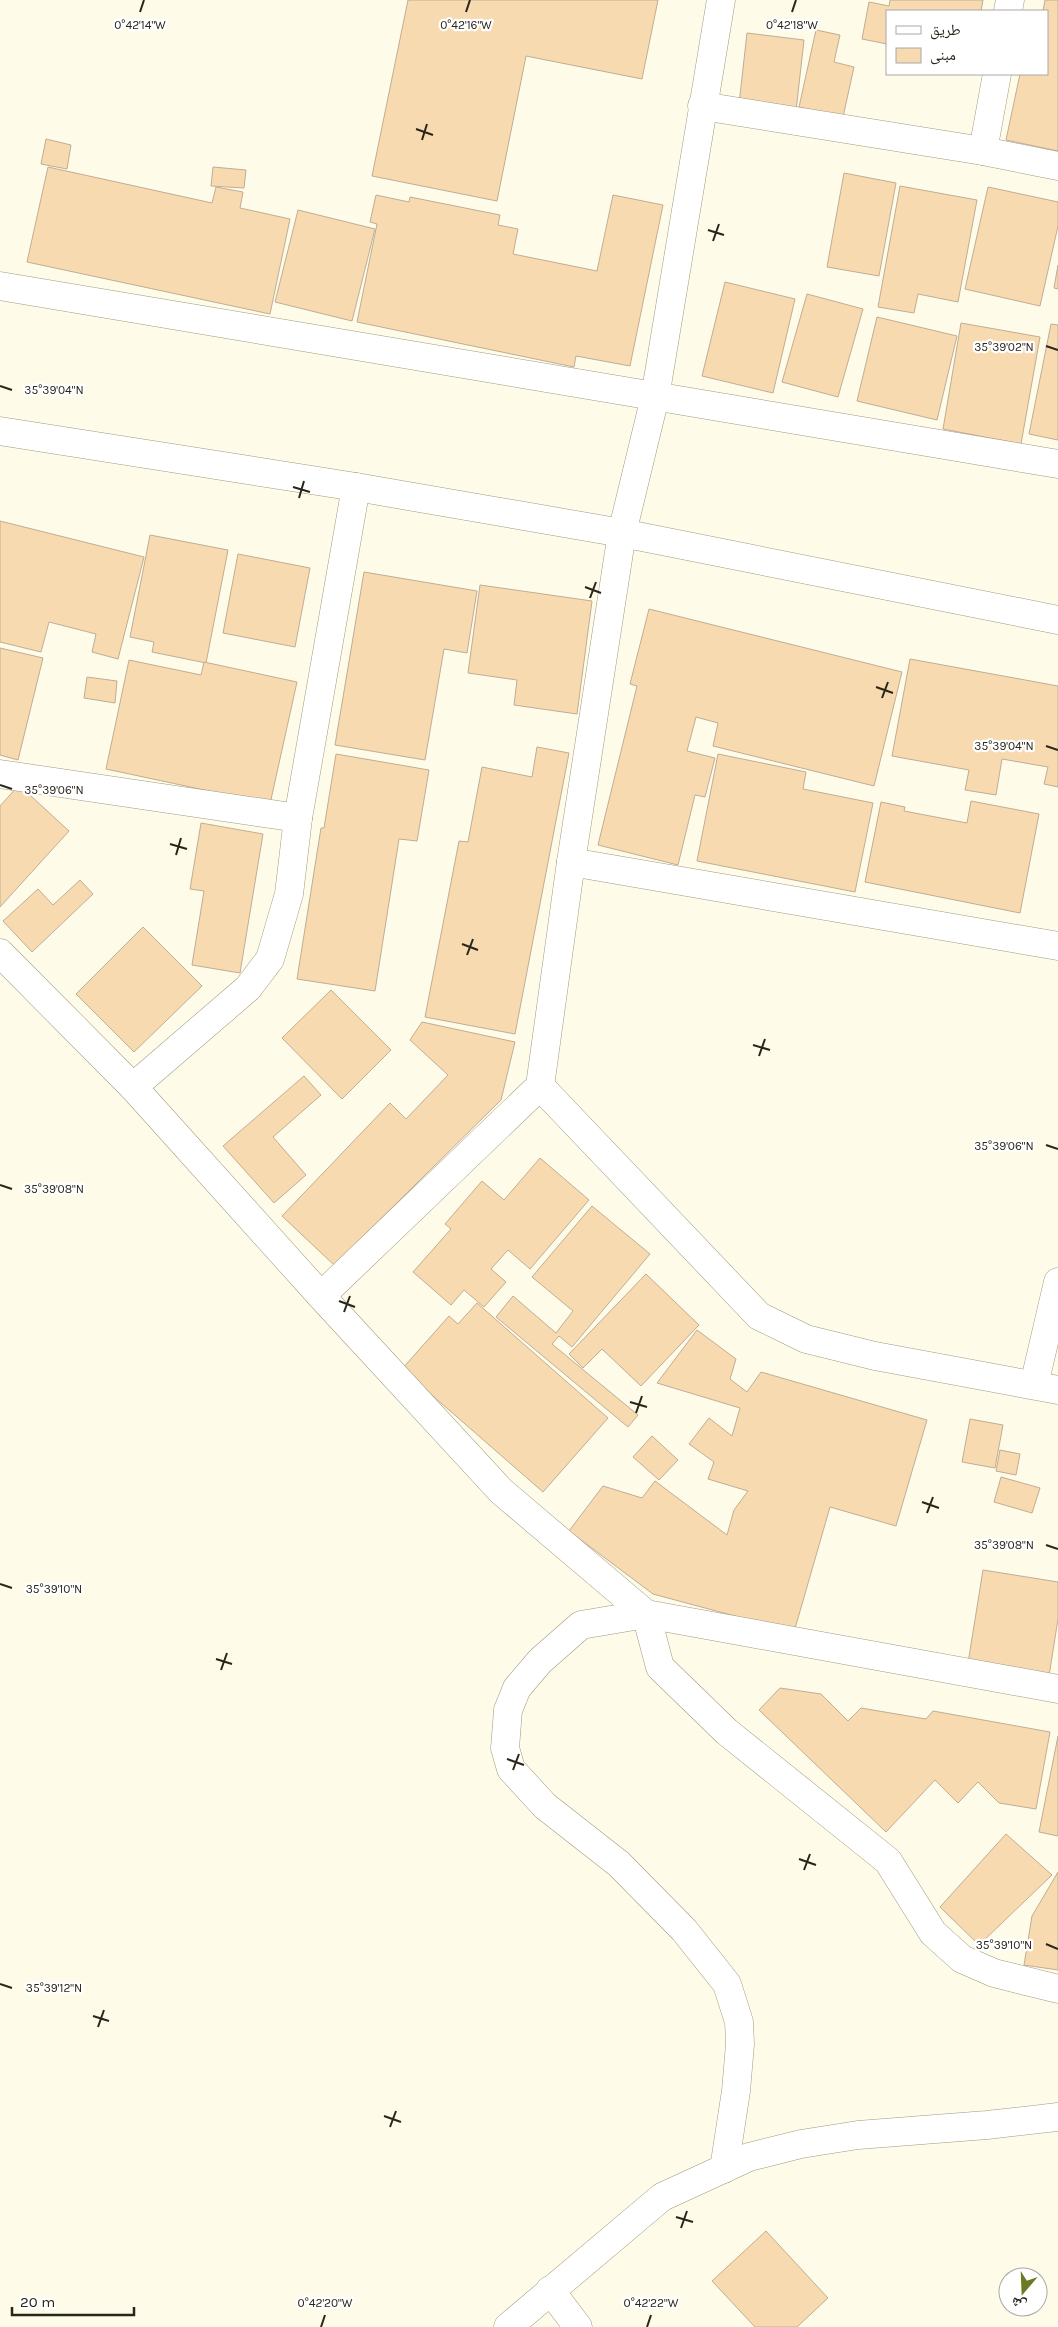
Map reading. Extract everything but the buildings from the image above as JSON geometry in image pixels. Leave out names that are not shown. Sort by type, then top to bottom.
[{"type":"street","points":[[321,1296],[540,1086],[571,862],[622,533],[655,397],[721,0]]},
{"type":"street","points":[[983,151],[997,75]]},
{"type":"street","points":[[702,106],[983,151],[1058,166]]},
{"type":"street","points":[[0,286],[1058,464]]},
{"type":"street","points":[[0,431],[356,487],[622,533],[1058,620]]},
{"type":"street","points":[[133,1086],[248,988],[270,959],[289,894],[298,818],[356,487]]},
{"type":"street","points":[[0,774],[298,818]]},
{"type":"street","points":[[571,862],[1058,946]]},
{"type":"street","points":[[0,953],[133,1086],[321,1296],[501,1491],[646,1614],[660,1667],[727,1732],[888,1861],[932,1933],[962,1959],[994,1973],[1058,1989]]},
{"type":"street","points":[[540,1086],[759,1316],[806,1339],[875,1356],[1046,1387],[1058,1282]]},
{"type":"street","points":[[724,2169],[736,2091],[740,2044],[739,2022],[727,1984],[684,1930],[619,1864],[545,1806],[511,1769],[505,1748],[508,1710],[517,1688],[540,1661],[581,1625],[646,1614],[1058,1688]]},
{"type":"street","points":[[508,2327],[662,2197],[749,2157],[792,2146],[858,2134],[986,2125],[1058,2117]]},
{"type":"street","points":[[550,2290],[578,2327]]}]
